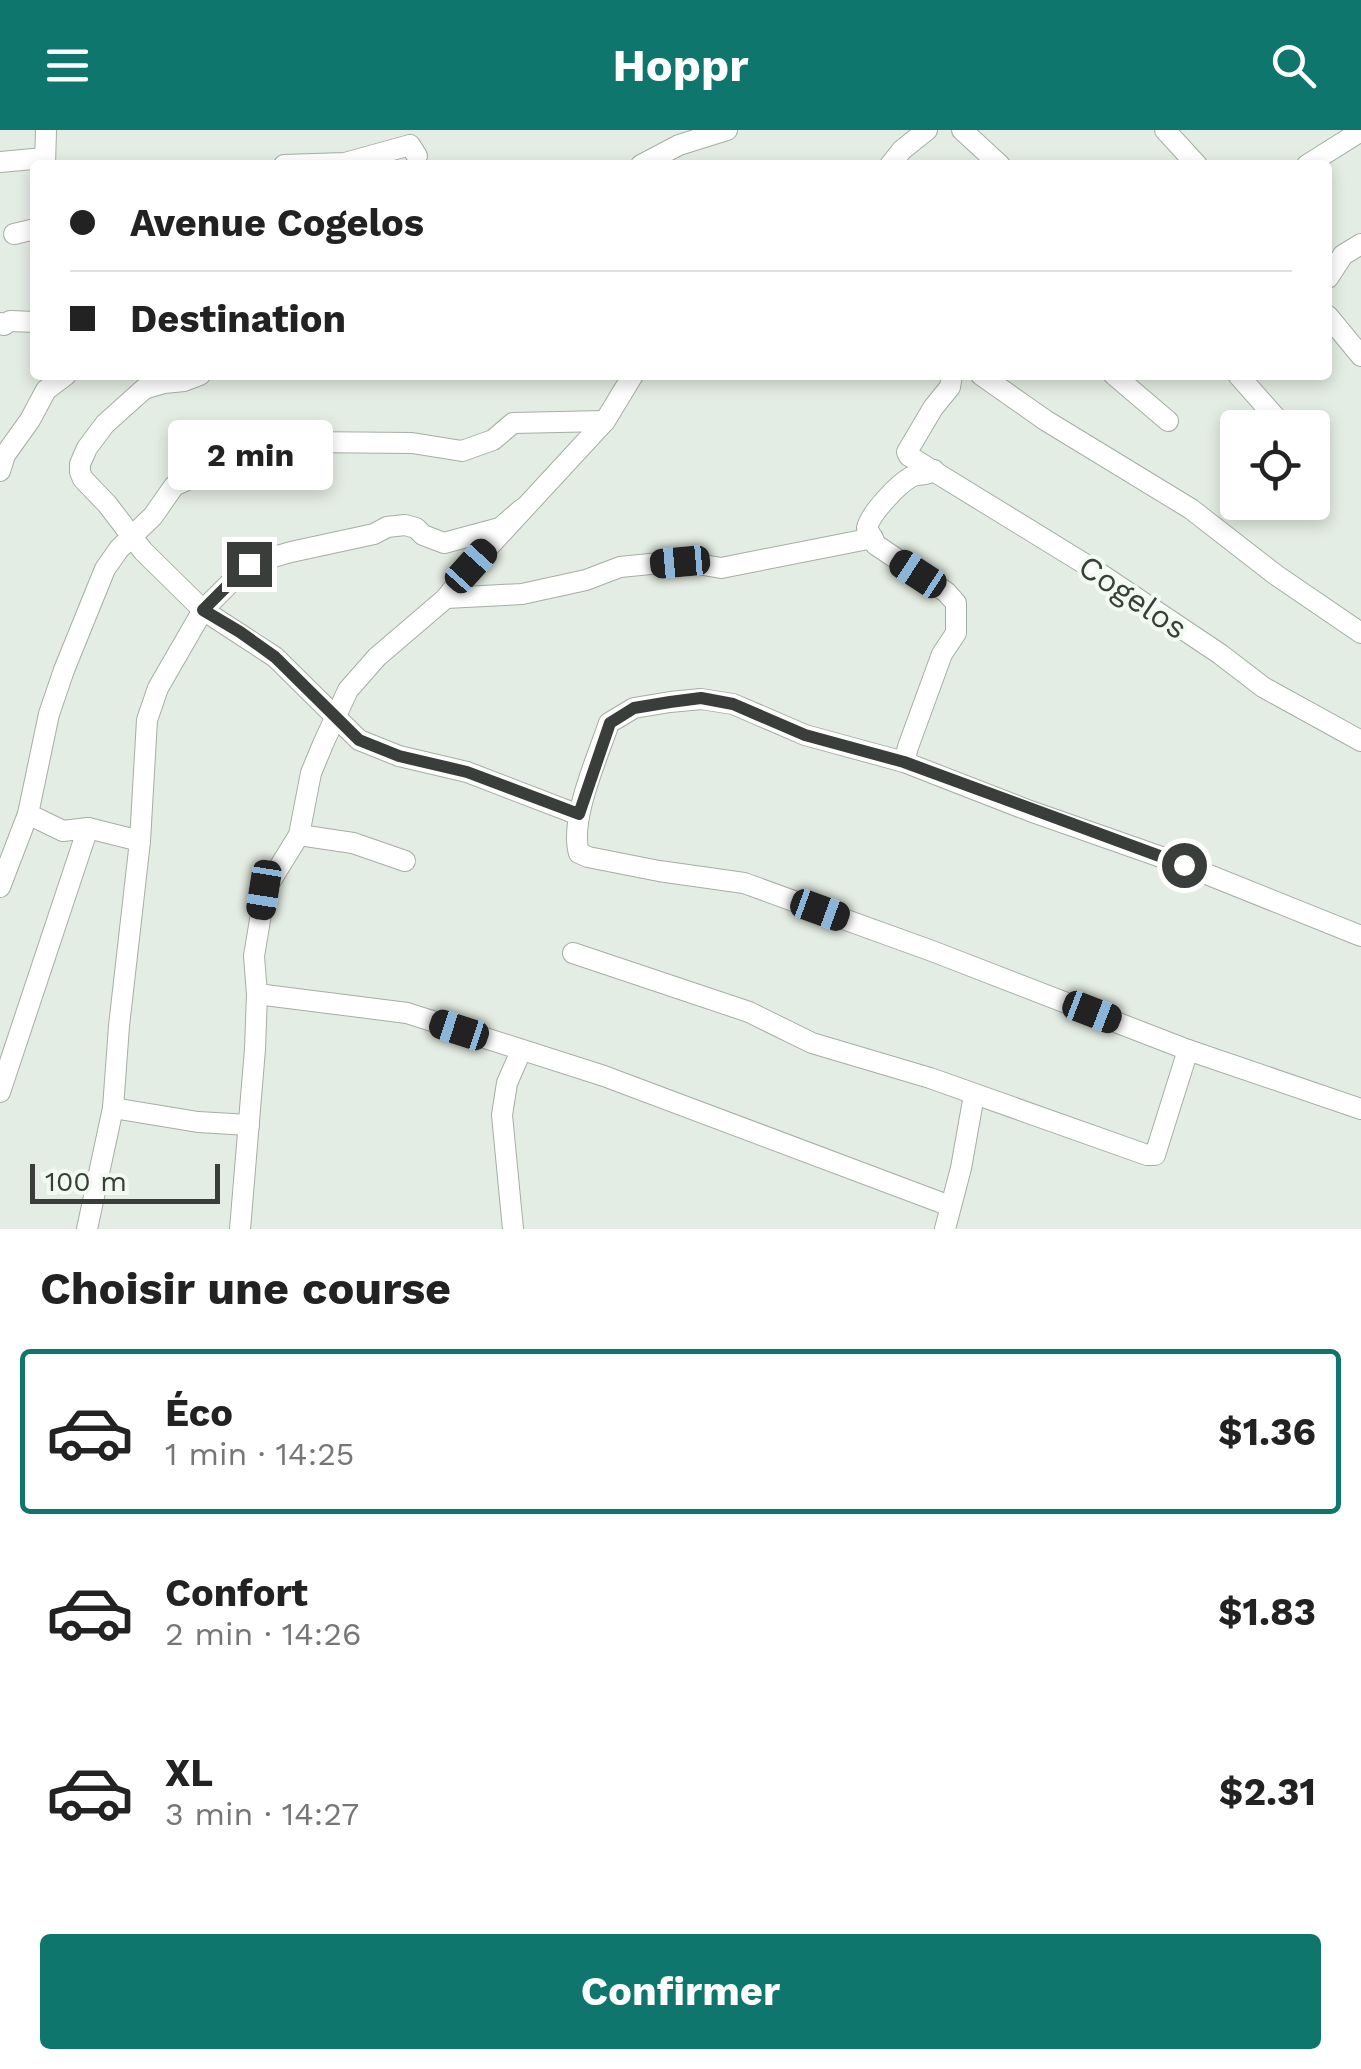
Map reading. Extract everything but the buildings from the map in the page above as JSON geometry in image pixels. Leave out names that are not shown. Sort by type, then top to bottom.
[{"type":"street","points":[[44,160],[46,130]]},
{"type":"street","points":[[414,130],[418,160]]},
{"type":"street","points":[[655,160],[677,138],[727,130]]},
{"type":"street","points":[[894,160],[926,130]]},
{"type":"street","points":[[962,130],[995,160]]},
{"type":"street","points":[[1315,160],[1361,130]]},
{"type":"street","points":[[1170,132],[1193,160]]},
{"type":"street","points":[[356,160],[410,145],[418,160]]},
{"type":"street","points":[[0,162],[30,162]]},
{"type":"street","points":[[14,234],[30,230]]},
{"type":"street","points":[[1332,271],[1342,254],[1361,244]]},
{"type":"street","points":[[1332,321],[1361,356]]},
{"type":"street","points":[[0,323],[30,322]]},
{"type":"street","points":[[0,471],[5,455],[46,390],[59,380]]},
{"type":"street","points":[[187,380],[144,389],[105,424],[86,448],[80,464],[84,480],[132,537],[203,610],[275,657],[359,740],[399,756],[467,772],[579,814]]},
{"type":"street","points":[[240,1229],[257,994],[254,956],[264,890],[299,835],[312,773],[335,718],[348,690],[377,657],[446,598],[605,421],[630,380]]},
{"type":"street","name":"Cogelos","points":[[951,380],[908,456],[1093,570],[1264,687],[1361,741]]},
{"type":"street","points":[[988,380],[1045,420],[1190,509],[1361,633]]},
{"type":"street","points":[[1120,380],[1168,421]]},
{"type":"street","points":[[1242,380],[1269,410]]},
{"type":"street","points":[[0,887],[28,814],[49,714],[105,569],[119,549],[153,516],[174,486],[248,452],[304,442],[412,442],[462,451],[493,440],[513,423],[605,421]]},
{"type":"street","points":[[904,762],[942,654],[956,633],[956,603],[946,592],[880,549],[867,528],[871,514],[912,476],[928,475],[934,470]]},
{"type":"street","points":[[87,1229],[113,1108],[140,840],[147,720],[158,688],[203,610],[249,564],[405,525],[444,543],[500,528],[522,509]]},
{"type":"street","points":[[446,598],[522,594],[586,580],[620,567],[680,562],[720,568],[873,538]]},
{"type":"street","points":[[1361,936],[1184,865],[904,762],[805,735],[733,704],[701,698],[634,708],[610,723],[579,814],[576,842],[579,852],[588,857],[744,883],[1188,1050],[1361,1109]]},
{"type":"street","points":[[28,814],[62,831],[88,828],[140,840]]},
{"type":"street","points":[[0,1092],[88,828]]},
{"type":"street","points":[[299,835],[353,843],[405,861]]},
{"type":"street","points":[[573,953],[748,1012],[812,1043],[930,1078],[1147,1155],[1155,1155],[1188,1050]]},
{"type":"street","points":[[257,994],[407,1013],[604,1076],[950,1206]]},
{"type":"street","points":[[514,1229],[502,1115],[507,1083],[522,1051]]},
{"type":"street","points":[[945,1229],[974,1095]]},
{"type":"street","points":[[113,1108],[198,1122],[249,1125]]},
{"type":"route","points":[[249,564],[203,610],[275,657],[359,740],[399,756],[467,772],[579,814],[610,723],[634,708],[701,698],[733,704],[805,735],[904,762],[1184,865]]}]
